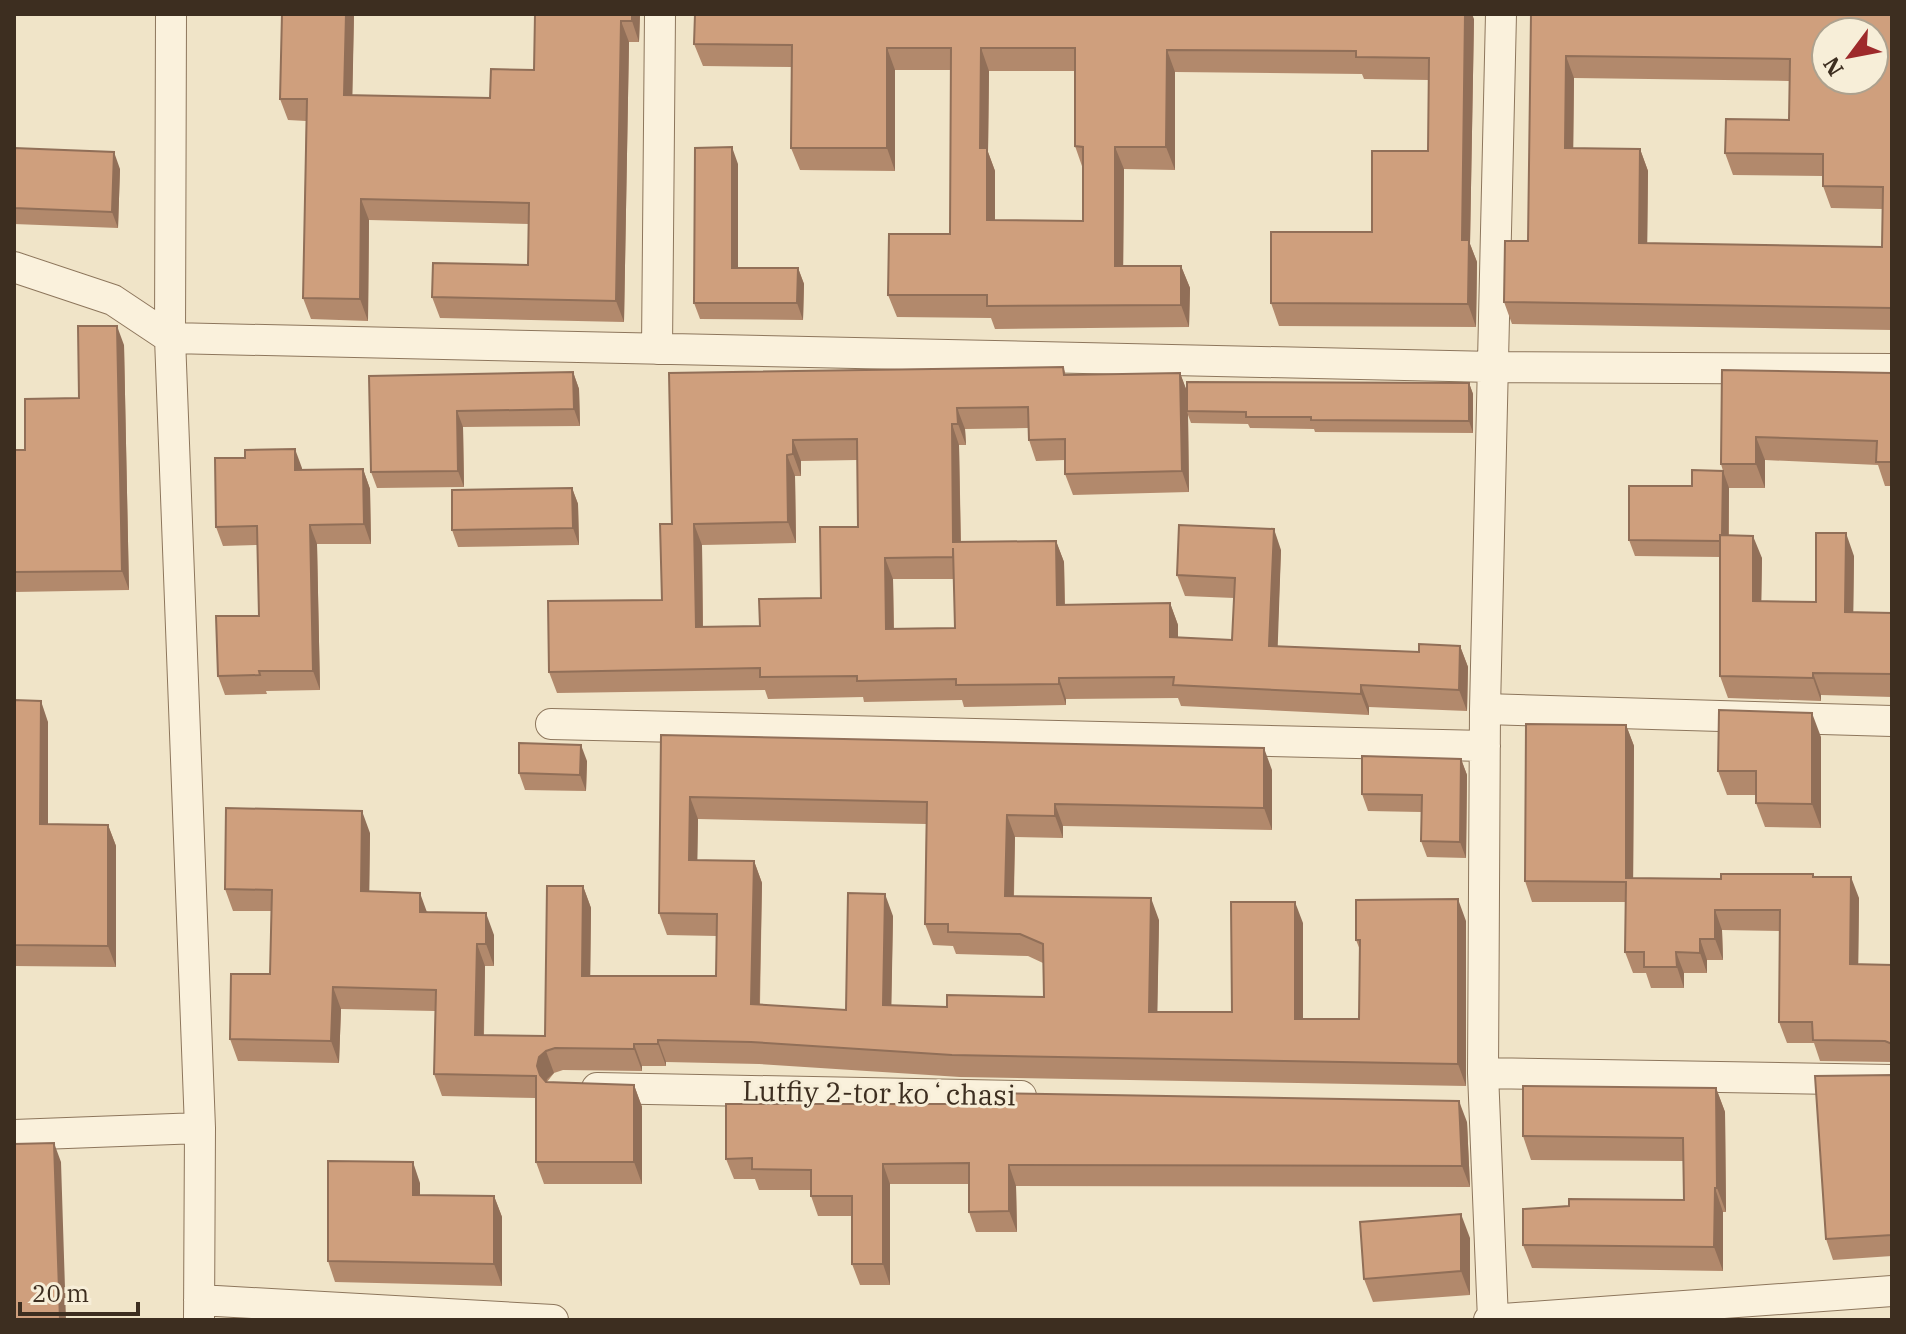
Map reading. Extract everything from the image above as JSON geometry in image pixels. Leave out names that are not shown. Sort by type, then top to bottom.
[{"type":"street","points":[[171,14],[170,338],[200,1128],[199,1310],[553,1320]]},
{"type":"street","points":[[657,349],[660,14]]},
{"type":"street","points":[[1501,14],[1485,709],[1482,1104],[1491,1320],[1892,1291]]},
{"type":"street","points":[[14,267],[113,300],[170,338],[1494,367],[1892,369]]},
{"type":"street","points":[[1485,709],[1892,721]]},
{"type":"street","points":[[551,724],[1485,746]]},
{"type":"street","points":[[1483,1073],[1892,1080]]},
{"type":"street","name":"Lutfiy 2-tor koʻchasi","points":[[563,1088],[1055,1096]]},
{"type":"street","points":[[1451,1103],[1482,1104]]},
{"type":"street","points":[[14,1135],[200,1128]]},
{"type":"building","points":[[282,14],[346,14],[344,95],[490,98],[491,69],[534,70],[535,14],[632,14],[632,21],[621,21],[616,301],[432,297],[433,263],[528,265],[529,203],[361,199],[360,299],[303,298],[307,99],[280,99]]},
{"type":"building","points":[[695,14],[1465,14],[1462,240],[1469,240],[1468,304],[1271,303],[1271,232],[1372,232],[1372,151],[1428,151],[1429,58],[1356,57],[1356,51],[1167,50],[1166,147],[1115,147],[1115,266],[1181,266],[1181,305],[987,306],[987,295],[888,295],[889,234],[950,234],[951,48],[887,48],[887,148],[791,148],[792,45],[694,44]],"holes":[[[981,48],[1075,48],[1075,146],[1083,147],[1083,221],[987,220],[987,148],[980,148]]]},
{"type":"building","points":[[1531,14],[1892,14],[1892,308],[1504,302],[1505,241],[1528,241]],"holes":[[[1566,56],[1790,59],[1789,120],[1726,119],[1725,153],[1823,154],[1823,186],[1883,187],[1882,247],[1639,243],[1640,149],[1565,148]]]},
{"type":"building","points":[[732,147],[732,268],[798,268],[797,303],[694,303],[695,148]]},
{"type":"building","points":[[14,148],[114,152],[112,212],[14,208]]},
{"type":"building","points":[[78,326],[117,326],[122,571],[14,572],[14,450],[25,450],[25,399],[79,398]]},
{"type":"building","points":[[1063,367],[1064,375],[1180,373],[1182,471],[1065,474],[1065,439],[1029,440],[1028,407],[957,408],[958,424],[952,424],[953,542],[1056,541],[1057,605],[1170,603],[1170,637],[1232,640],[1235,578],[1177,575],[1179,525],[1274,529],[1269,646],[1419,652],[1419,644],[1460,646],[1459,690],[1361,685],[1361,694],[1173,685],[1174,677],[1059,678],[1059,684],[956,685],[956,679],[857,681],[857,676],[760,677],[760,668],[549,672],[548,601],[662,600],[660,524],[672,524],[669,373]],"holes":[[[857,439],[858,527],[820,527],[821,598],[759,599],[760,626],[696,627],[694,524],[788,522],[787,455],[793,454],[793,440]],[[953,548],[955,628],[886,629],[885,558],[953,557]]]},
{"type":"building","points":[[1722,370],[1892,373],[1892,462],[1876,462],[1877,441],[1756,437],[1756,464],[1721,464]]},
{"type":"building","points":[[573,372],[574,409],[457,411],[458,471],[371,472],[369,376]]},
{"type":"building","points":[[1187,382],[1469,383],[1469,421],[1311,420],[1311,417],[1246,417],[1246,412],[1187,411]]},
{"type":"building","points":[[295,449],[295,470],[363,469],[364,524],[310,525],[313,671],[259,671],[260,675],[218,676],[216,616],[259,616],[257,526],[216,527],[215,458],[245,458],[245,450]]},
{"type":"building","points":[[1692,470],[1723,471],[1720,541],[1629,540],[1629,486],[1692,486]]},
{"type":"building","points":[[572,488],[573,528],[452,530],[452,490]]},
{"type":"building","points":[[1816,533],[1846,533],[1845,612],[1892,613],[1892,674],[1813,673],[1813,678],[1720,676],[1720,535],[1753,536],[1753,601],[1816,602]]},
{"type":"building","points":[[14,700],[41,701],[40,824],[108,825],[108,946],[14,945]]},
{"type":"building","points":[[1719,710],[1812,713],[1812,804],[1756,803],[1756,771],[1718,771]]},
{"type":"building","points":[[1526,724],[1626,725],[1626,878],[1721,879],[1721,874],[1851,877],[1850,964],[1892,965],[1892,1044],[1885,1041],[1813,1040],[1812,1022],[1779,1022],[1780,910],[1715,910],[1715,939],[1700,939],[1700,953],[1676,952],[1677,967],[1644,967],[1644,952],[1625,952],[1626,882],[1525,881]]},
{"type":"building","points":[[661,735],[1264,748],[1264,808],[1055,804],[1055,816],[1007,815],[1005,896],[1151,898],[1149,1012],[1232,1012],[1231,902],[1295,902],[1295,1019],[1359,1019],[1360,940],[1356,940],[1356,900],[1458,899],[1458,1064],[952,1055],[751,1042],[658,1040],[658,1044],[634,1044],[634,1049],[555,1048],[539,1057],[537,1066],[546,1082],[634,1085],[634,1162],[536,1162],[536,1076],[434,1074],[436,990],[333,987],[331,1041],[230,1039],[231,974],[270,974],[272,890],[225,889],[226,808],[362,811],[361,891],[420,893],[420,912],[486,913],[486,944],[477,944],[475,1035],[545,1036],[547,886],[583,886],[582,976],[716,976],[717,914],[659,913]],"holes":[[[690,797],[927,802],[925,924],[948,924],[948,932],[1020,934],[1043,944],[1044,997],[947,995],[947,1007],[883,1005],[885,894],[848,893],[846,1010],[751,1004],[754,861],[689,860]]]},
{"type":"building","points":[[519,743],[581,745],[580,775],[519,773]]},
{"type":"building","points":[[1362,756],[1461,759],[1460,842],[1421,841],[1422,795],[1362,794]]},
{"type":"building","points":[[1892,1075],[1892,1235],[1826,1239],[1815,1076]]},
{"type":"building","points":[[1523,1086],[1716,1088],[1714,1247],[1523,1245],[1523,1209],[1569,1206],[1569,1199],[1684,1200],[1683,1138],[1523,1136]]},
{"type":"building","points":[[982,1093],[1459,1101],[1462,1166],[1009,1165],[1009,1211],[969,1212],[969,1163],[883,1164],[883,1264],[852,1264],[852,1196],[811,1196],[811,1170],[752,1169],[752,1158],[726,1159],[726,1104],[981,1104]]},
{"type":"building","points":[[54,1143],[60,1320],[14,1320],[14,1144]]},
{"type":"building","points":[[328,1161],[413,1162],[413,1195],[494,1196],[494,1264],[328,1261]]},
{"type":"building","points":[[1461,1214],[1461,1271],[1364,1279],[1360,1222]]}]
